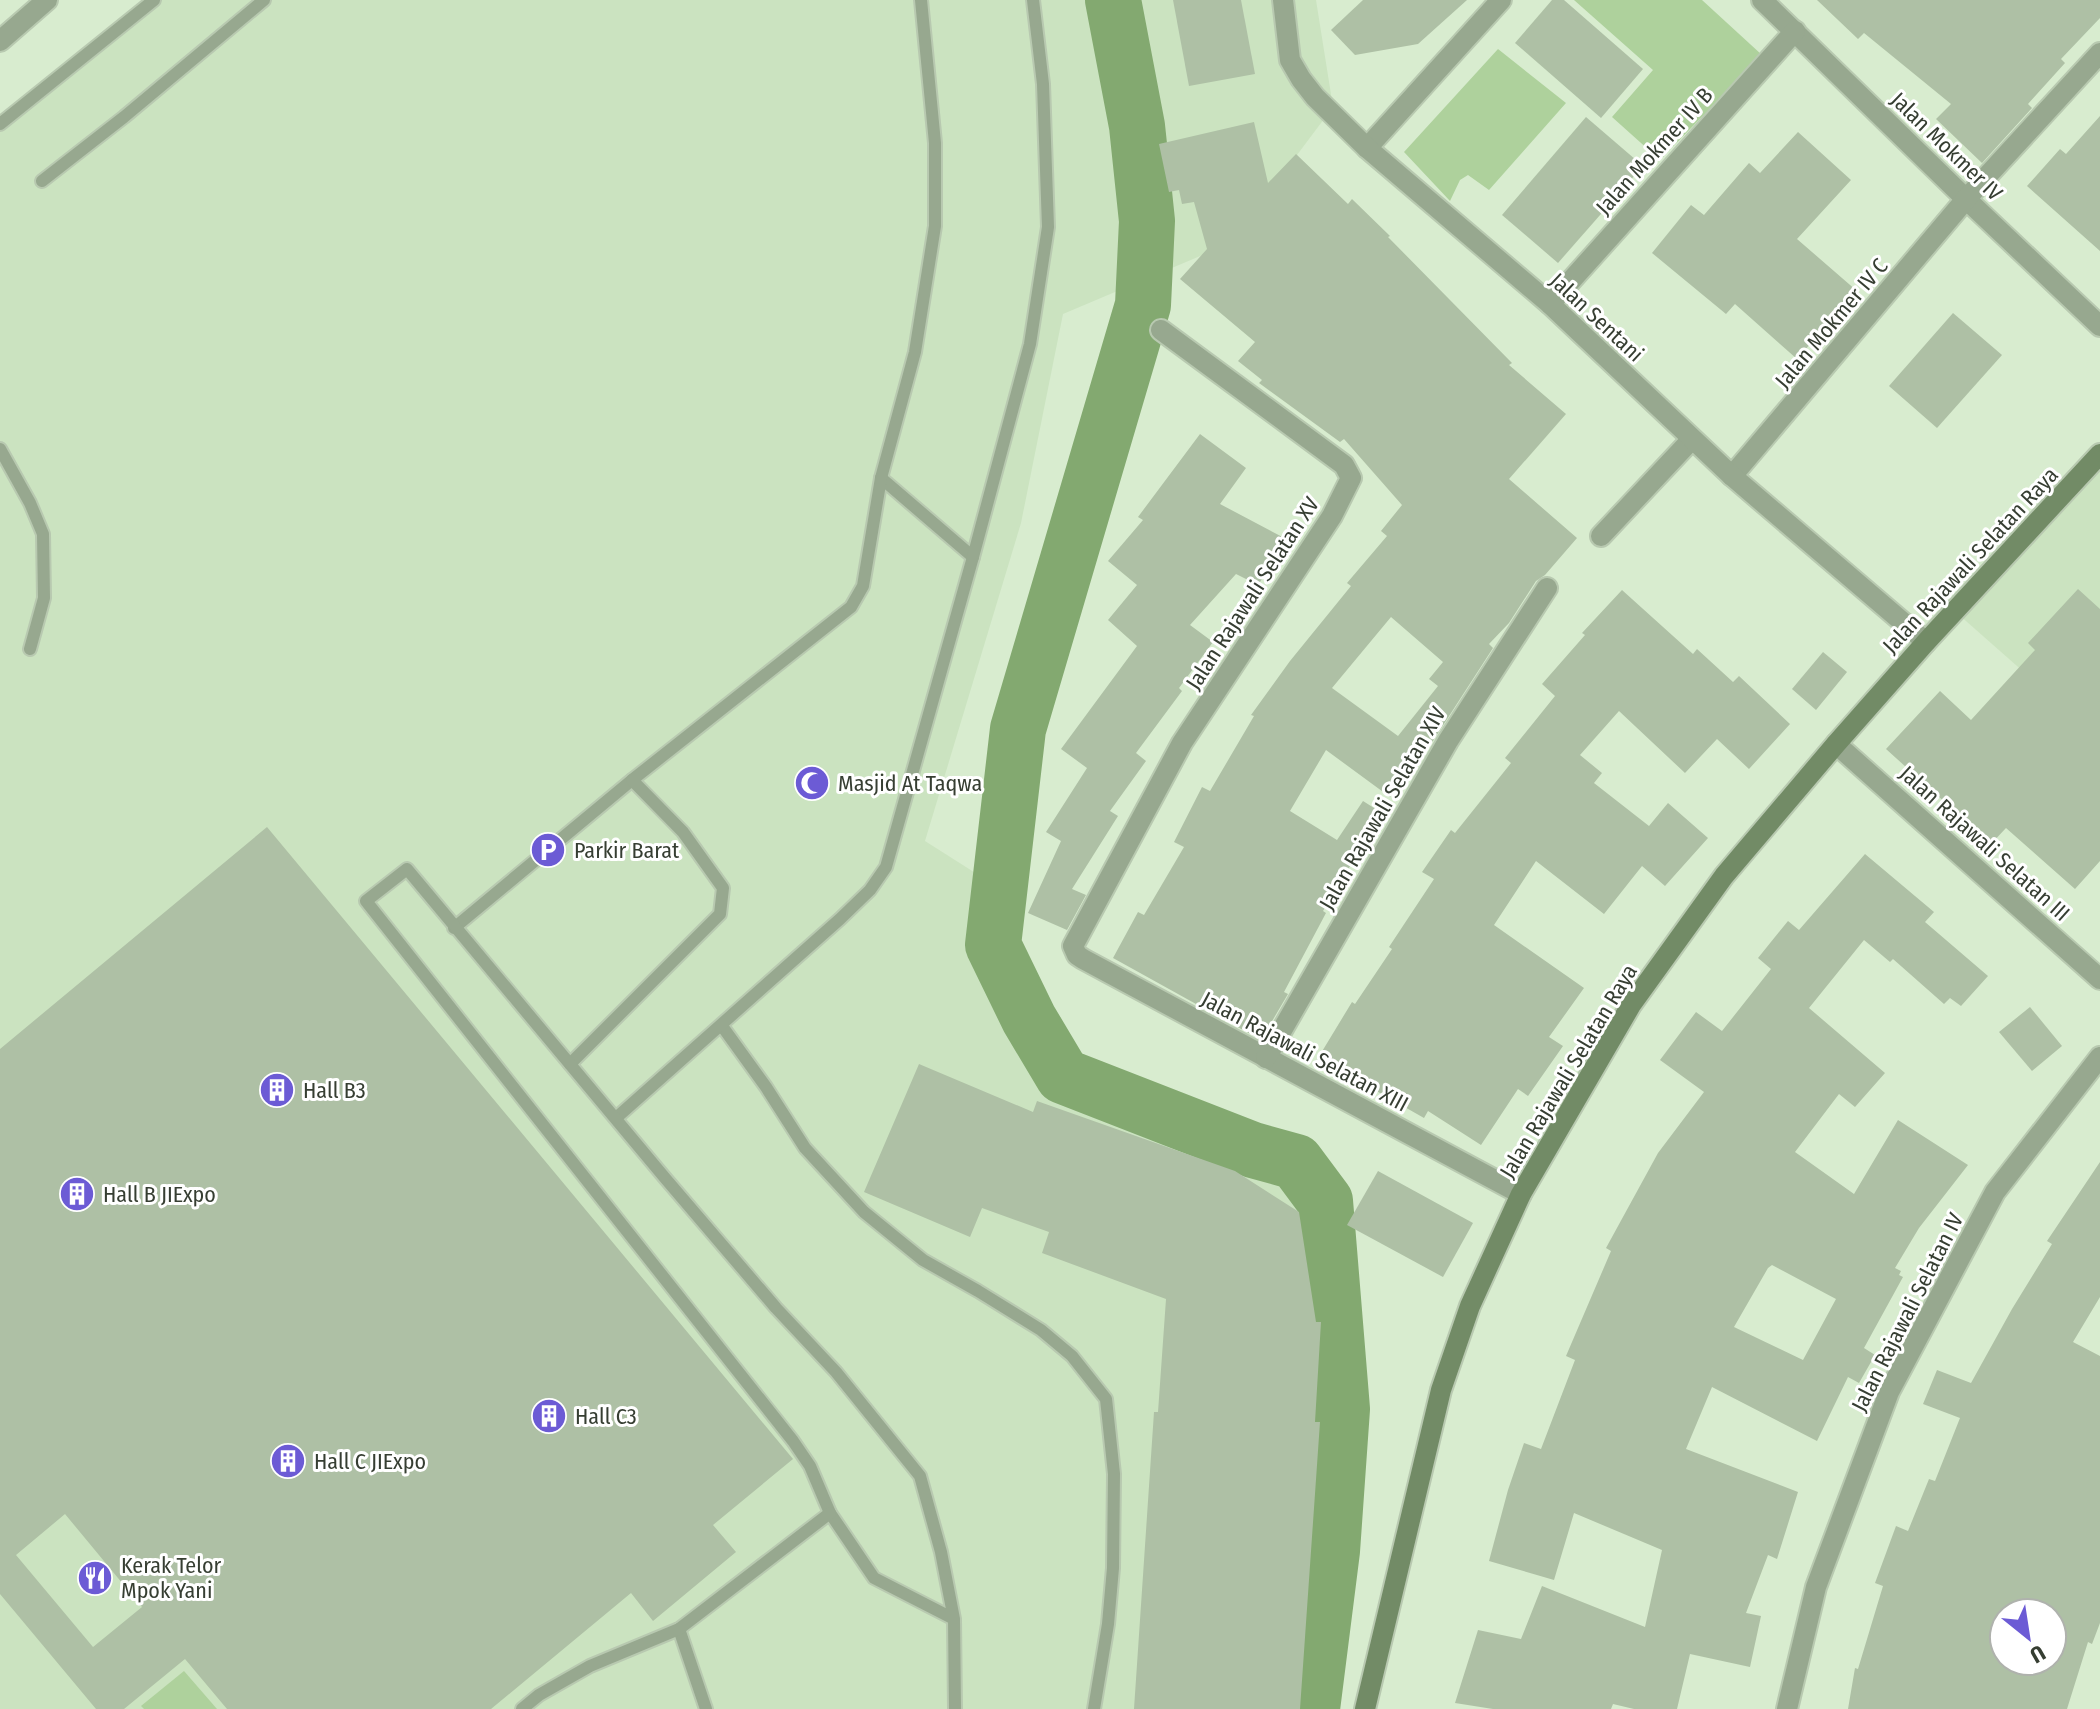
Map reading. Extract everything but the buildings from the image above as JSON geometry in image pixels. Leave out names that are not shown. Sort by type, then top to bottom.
[{"type":"main road","name":"Jalan Rajawali Selatan Raya","points":[[1365,1709],[1441,1390],[1470,1306],[1521,1194],[1631,1005],[1724,876],[1836,744],[2100,454]]},
{"type":"street","points":[[0,41],[47,0]]},
{"type":"street","name":"Jalan Sentani","points":[[1283,0],[1290,60],[1301,79],[1367,148],[1550,304],[1732,476],[1926,642]]},
{"type":"street","points":[[1367,148],[1501,0]]},
{"type":"street","name":"Jalan Mokmer IV","points":[[1773,3],[1795,31],[2100,326]]},
{"type":"street","name":"Jalan Mokmer IV B","points":[[1550,304],[1795,31]]},
{"type":"street","name":"Jalan Mokmer IV C","points":[[1732,476],[1966,199],[2100,53]]},
{"type":"street","name":"Jalan Rajawali Selatan XV","points":[[1073,946],[1182,743],[1332,516],[1351,478],[1344,465],[1161,330]]},
{"type":"street","points":[[1601,536],[1692,439]]},
{"type":"street","name":"Jalan Rajawali Selatan XIV","points":[[1266,1058],[1448,741],[1547,588]]},
{"type":"street","name":"Jalan Rajawali Selatan III","points":[[1836,744],[2100,979]]},
{"type":"street","name":"Jalan Rajawali Selatan XIII","points":[[1073,946],[1083,959],[1521,1194]]},
{"type":"street","name":"Jalan Rajawali Selatan IV","points":[[1787,1709],[1816,1587],[1889,1392],[1995,1192],[2100,1057]]},
{"type":"lane","points":[[0,124],[154,0]]},
{"type":"lane","points":[[42,181],[264,0]]},
{"type":"lane","points":[[454,928],[632,780],[851,607],[863,586],[881,478],[915,352],[935,226],[935,143],[921,0]]},
{"type":"lane","points":[[616,1118],[840,919],[870,890],[886,867],[1030,344],[1048,227],[1043,84],[1033,0]]},
{"type":"lane","points":[[0,450],[30,503],[43,534],[44,598],[30,649]]},
{"type":"lane","points":[[881,478],[973,557]]},
{"type":"lane","points":[[570,1064],[720,914],[723,888],[683,832],[632,780]]},
{"type":"lane","points":[[954,1619],[874,1578],[830,1513],[810,1466],[793,1441],[366,901],[407,869],[776,1308],[836,1372],[920,1476],[941,1552],[954,1619],[955,1709]]},
{"type":"lane","points":[[722,1026],[805,1148],[864,1212],[923,1260],[1041,1330],[1072,1356],[1106,1399],[1114,1474],[1113,1568],[1108,1624],[1094,1709]]},
{"type":"lane","points":[[522,1709],[539,1695],[590,1666],[679,1629],[830,1513]]},
{"type":"lane","points":[[679,1629],[706,1709]]},
{"type":"shaded area","points":[[148,0],[1316,0],[1333,107],[1231,243],[1063,314],[1021,523],[925,841],[999,888],[993,946],[1029,1019],[1063,1076],[1296,1162],[1326,1208],[1342,1409],[1314,1709],[0,1709],[0,128]]},
{"type":"shaded area","points":[[1574,0],[1702,0],[1762,55],[1660,160],[1612,117],[1653,70]]},
{"type":"shaded area","points":[[1498,49],[1566,103],[1489,190],[1468,175],[1460,180],[1450,201],[1404,152]]},
{"type":"shaded area","points":[[2100,455],[2100,739],[1958,614]]},
{"type":"shaded area","points":[[184,1671],[217,1709],[144,1709],[141,1706]]},
{"type":"waterway","points":[[1113,0],[1137,126],[1147,221],[1143,305],[1018,729],[993,945],[1029,1019],[1063,1076],[1253,1150],[1296,1162],[1325,1201],[1342,1409],[1332,1551],[1312,1709]]},
{"type":"place","name":"Masjid At Taqwa","points":[[812,783]]},
{"type":"place","name":"Parkir Barat","points":[[548,850]]},
{"type":"place","name":"Hall B3","points":[[277,1090]]},
{"type":"place","name":"Hall B JIExpo","points":[[77,1194]]},
{"type":"place","name":"Hall C3","points":[[549,1416]]},
{"type":"place","name":"Hall C JIExpo","points":[[288,1461]]},
{"type":"place","name":"Kerak Telor Mpok Yani","points":[[95,1578]]}]
